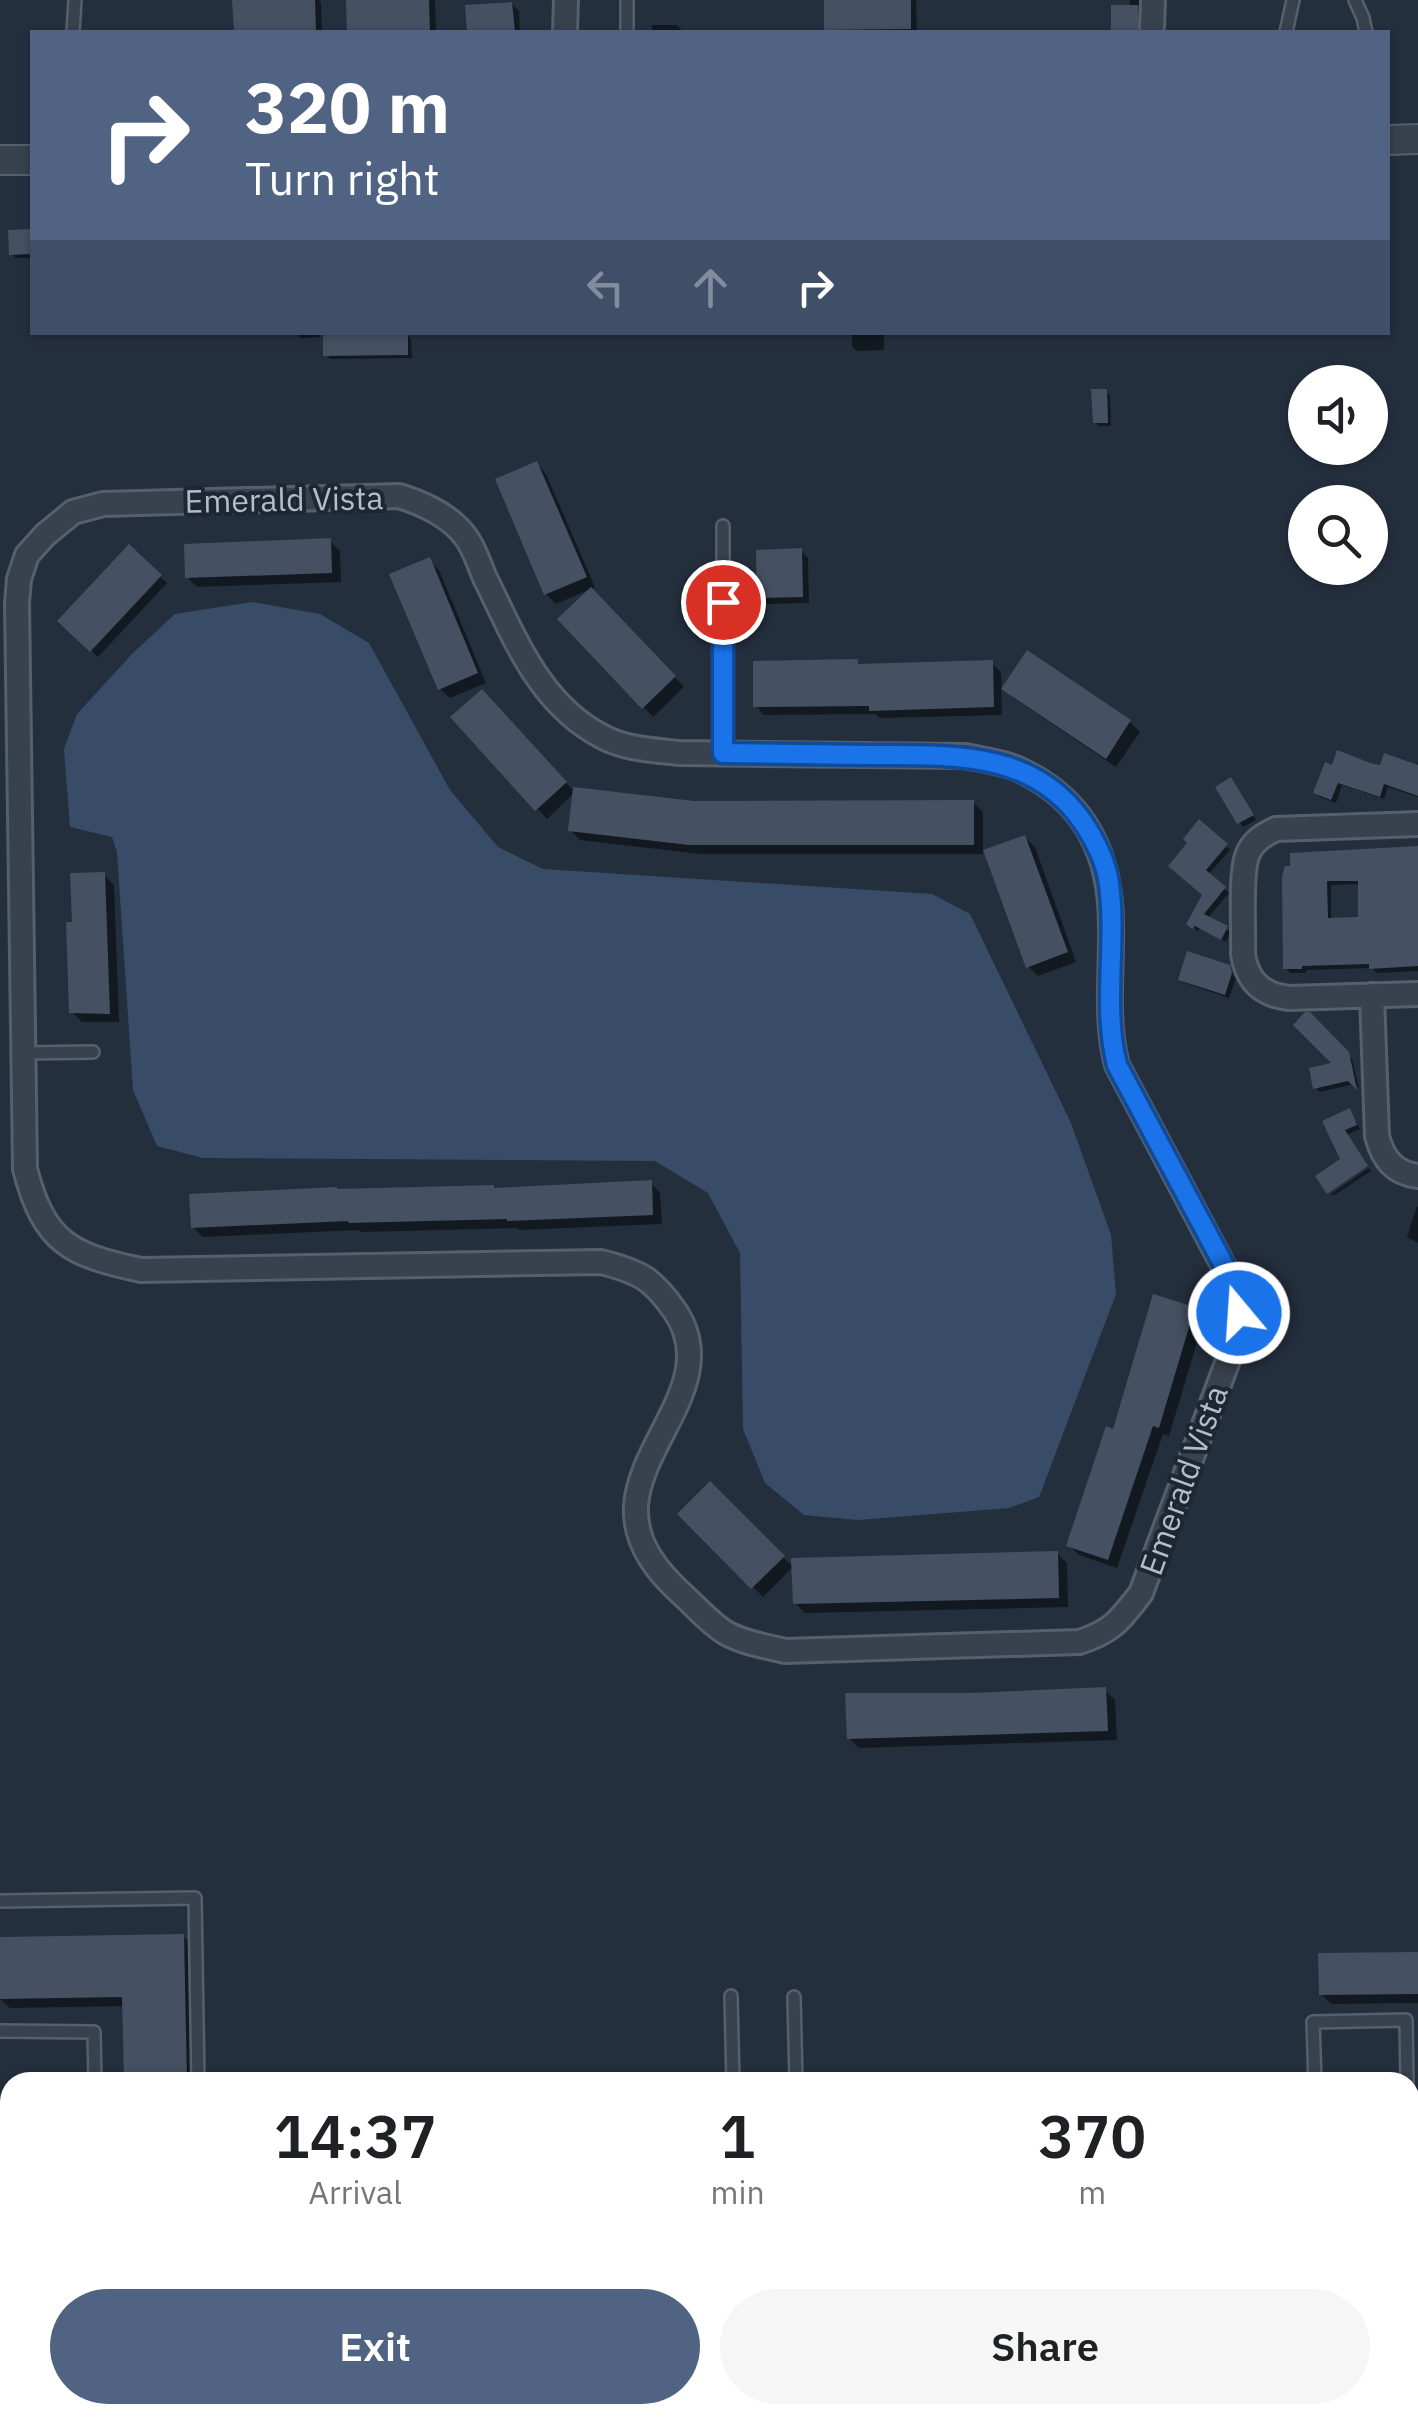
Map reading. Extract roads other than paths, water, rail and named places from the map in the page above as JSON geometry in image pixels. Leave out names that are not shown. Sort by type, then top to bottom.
[{"type":"street","points":[[565,30],[566,0]]},
{"type":"street","points":[[1152,26],[1153,0]]},
{"type":"street","points":[[1390,140],[1418,139]]},
{"type":"street","points":[[0,160],[30,160]]},
{"type":"street","name":"Emerald Vista","points":[[399,496],[414,501],[438,513],[464,535],[528,666],[573,718],[604,737],[636,748],[723,753],[965,756],[987,760],[1016,768],[1046,785],[1073,808],[1096,841],[1108,880],[1112,924],[1110,1026],[1117,1065],[1234,1284],[1239,1313],[1236,1339],[1142,1593],[1103,1634],[1079,1642],[784,1651],[748,1643],[725,1632],[669,1583],[640,1538],[636,1508],[640,1478],[686,1382],[689,1353],[681,1320],[659,1288],[633,1270],[601,1262],[141,1270],[103,1262],[68,1246],[46,1224],[33,1200],[25,1168],[12,1053],[18,591],[27,556],[73,512],[102,504],[399,496]]},
{"type":"street","points":[[1418,824],[1276,829],[1253,844],[1244,870],[1246,968],[1262,990],[1289,998],[1418,994]]},
{"type":"street","points":[[1372,996],[1380,1150],[1398,1170],[1418,1176]]},
{"type":"lane","points":[[73,30],[75,0]]},
{"type":"lane","points":[[627,0],[627,30]]},
{"type":"lane","points":[[1286,30],[1293,0]]},
{"type":"lane","points":[[1355,0],[1366,30]]},
{"type":"lane","points":[[723,526],[723,753]]},
{"type":"lane","points":[[12,1053],[93,1052]]},
{"type":"lane","points":[[0,1902],[195,1898],[198,2072]]},
{"type":"lane","points":[[730,1996],[733,2072]]},
{"type":"lane","points":[[794,1997],[796,2072]]},
{"type":"lane","points":[[1315,2072],[1314,2022],[1406,2020],[1407,2072]]},
{"type":"lane","points":[[0,2031],[94,2032],[95,2072]]},
{"type":"water","points":[[252,602],[320,614],[369,643],[450,790],[498,847],[543,869],[932,894],[970,914],[1071,1123],[1111,1235],[1116,1294],[1039,1497],[1009,1508],[858,1520],[804,1515],[765,1483],[743,1429],[740,1253],[708,1193],[655,1161],[203,1158],[157,1146],[133,1090],[117,852],[112,837],[70,827],[64,749],[77,714],[175,614]]}]
